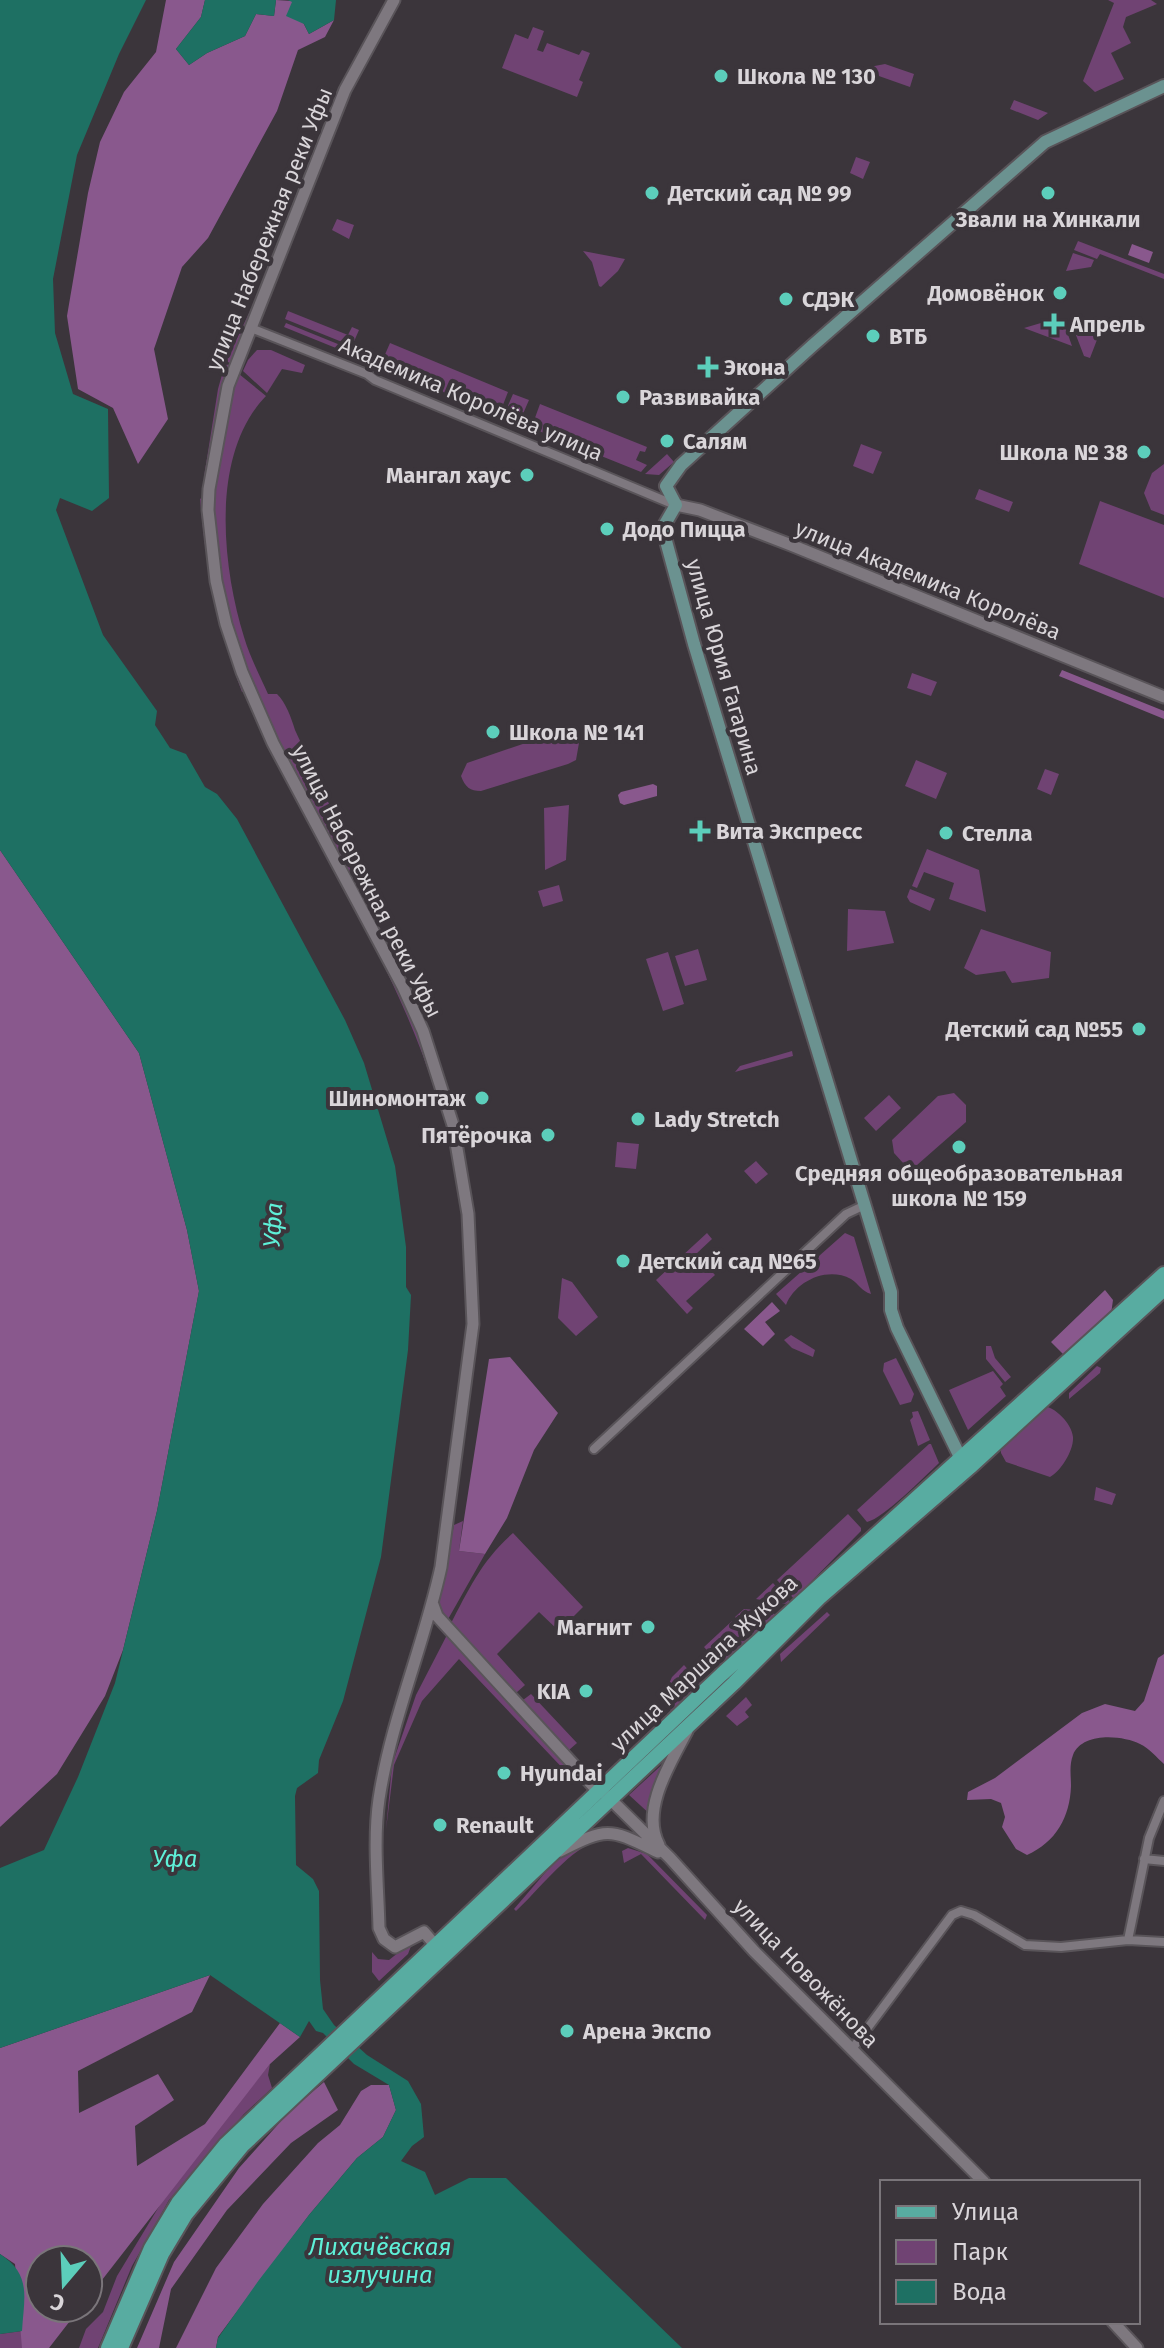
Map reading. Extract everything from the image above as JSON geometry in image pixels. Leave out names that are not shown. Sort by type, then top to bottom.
[{"type":"main road","name":"улица Юрия Гагарина","points":[[964,1464],[891,1310],[891,1292],[713,707],[666,541],[665,524],[676,505],[666,486],[681,465],[812,346],[1045,142],[1164,86]]},
{"type":"main road","name":"улица Маршала Жукова","points":[[390,1995],[435,1945],[689,1725],[819,1598],[1164,1274]]},
{"type":"main road","name":"улица Маршала Жукова","points":[[284,2095],[390,1995],[554,1854],[722,1674],[1164,1289]]},
{"type":"main road","points":[[108,2348],[151,2248],[178,2203],[226,2144],[284,2095]]},
{"type":"main road","points":[[121,2348],[162,2254],[186,2214],[284,2095]]},
{"type":"street","name":"улица Набережная реки Уфы","points":[[394,0],[345,90],[228,386],[209,489],[211,540],[226,624],[242,672],[273,743],[376,933],[423,1031],[453,1125],[468,1214],[473,1324],[443,1552],[433,1605],[380,1796],[379,1928],[384,1939],[395,1947],[424,1932],[435,1945]]},
{"type":"street","name":"Академика Королёва улица","points":[[251,328],[676,505]]},
{"type":"street","name":"улица Академика Королёва","points":[[676,505],[700,510],[791,545],[1164,697]]},
{"type":"street","points":[[594,1449],[846,1214],[865,1205]]},
{"type":"street","name":"улица Новожёнова","points":[[433,1605],[437,1616],[594,1787],[670,1858],[754,1951],[982,2180]]},
{"type":"street","points":[[670,1858],[653,1834],[652,1821],[663,1781],[689,1725]]},
{"type":"street","points":[[1128,1940],[1149,1838],[1164,1801]]},
{"type":"street","points":[[554,1854],[590,1836],[608,1833],[623,1834],[670,1858]]},
{"type":"street","points":[[1144,1859],[1164,1861]]},
{"type":"street","points":[[852,2049],[952,1915],[961,1911],[974,1915],[1025,1945],[1061,1947],[1128,1940],[1164,1942]]},
{"type":"street","points":[[1115,2324],[1137,2348]]},
{"type":"green space","points":[[1108,0],[1151,0],[1157,4],[1126,17],[1123,27],[1131,43],[1111,53],[1124,79],[1095,92],[1083,81],[1114,3]]},
{"type":"green space","points":[[533,27],[544,31],[537,50],[543,52],[547,43],[579,55],[582,50],[590,53],[579,80],[583,82],[577,97],[502,68],[515,34],[528,39]]},
{"type":"green space","points":[[885,64],[914,74],[910,87],[859,69]]},
{"type":"green space","points":[[1014,100],[1048,113],[1038,120],[1010,109]]},
{"type":"green space","points":[[856,157],[870,162],[863,179],[850,173]]},
{"type":"green space","points":[[337,219],[354,225],[349,239],[332,230]]},
{"type":"green space","points":[[1078,241],[1164,274],[1164,279],[1100,254],[1097,259],[1074,250]]},
{"type":"green space","points":[[583,251],[625,259],[618,271],[601,287],[592,262]]},
{"type":"green space","points":[[1073,253],[1094,260],[1091,267],[1066,271]]},
{"type":"green space","points":[[253,310],[232,364],[226,361]]},
{"type":"green space","points":[[288,311],[348,335],[352,327],[359,330],[352,346],[285,319]]},
{"type":"green space","points":[[1051,320],[1049,326],[1063,330],[1065,326],[1072,346],[1024,328]]},
{"type":"green space","points":[[286,323],[366,357],[363,359],[284,327]]},
{"type":"green space","points":[[1077,323],[1100,332],[1090,358],[1084,356],[1074,330]]},
{"type":"green space","points":[[390,343],[508,392],[499,415],[380,366]]},
{"type":"green space","points":[[257,350],[271,350],[305,365],[302,373],[282,369],[267,393],[243,371]]},
{"type":"green space","points":[[225,364],[232,366],[207,476],[204,477],[218,389]]},
{"type":"green space","points":[[239,374],[266,396],[248,420],[236,448],[229,479],[227,545],[236,609],[246,644],[268,694],[277,694],[286,706],[342,832],[379,901],[370,910],[267,719],[230,618],[219,565],[214,503],[226,421]]},
{"type":"green space","points":[[513,394],[529,400],[519,423],[503,417]]},
{"type":"green space","points":[[540,404],[647,447],[645,452],[640,451],[636,460],[647,465],[641,472],[534,429],[532,426]]},
{"type":"green space","points":[[861,444],[882,452],[873,474],[853,466]]},
{"type":"green space","points":[[667,454],[674,462],[659,475],[645,474]]},
{"type":"green space","points":[[1164,464],[1164,515],[1151,510],[1144,493],[1152,473]]},
{"type":"green space","points":[[979,489],[1013,502],[1009,512],[975,499]]},
{"type":"green space","points":[[200,498],[204,503],[245,690],[242,692],[214,596]]},
{"type":"green space","points":[[1100,501],[1164,525],[1164,598],[1079,564]]},
{"type":"green space","points":[[912,673],[937,682],[931,696],[907,688]]},
{"type":"green space","points":[[263,729],[375,938],[416,1025],[439,1093],[436,1094],[400,999],[260,730]]},
{"type":"green space","points":[[558,732],[567,732],[579,743],[576,760],[481,791],[466,786],[461,776],[467,763]]},
{"type":"green space","points":[[916,760],[947,773],[936,799],[905,786]]},
{"type":"green space","points":[[1045,769],[1059,774],[1051,795],[1037,789]]},
{"type":"green space","points":[[569,805],[566,860],[545,870],[544,808]]},
{"type":"green space","points":[[927,849],[979,870],[986,912],[949,899],[954,883],[924,872],[917,888],[912,886]]},
{"type":"green space","points":[[559,885],[563,901],[543,907],[538,891]]},
{"type":"green space","points":[[910,889],[935,899],[930,911],[910,902],[907,897]]},
{"type":"green space","points":[[848,909],[885,911],[894,943],[847,951]]},
{"type":"green space","points":[[981,929],[1051,952],[1049,978],[1012,983],[1005,971],[976,975],[964,968]]},
{"type":"green space","points":[[698,949],[707,980],[685,986],[675,956]]},
{"type":"green space","points":[[668,952],[684,1004],[663,1011],[646,959]]},
{"type":"green space","points":[[792,1051],[793,1056],[735,1072],[740,1066]]},
{"type":"green space","points":[[954,1093],[966,1105],[966,1122],[917,1165],[904,1164],[894,1153],[892,1140],[938,1096]]},
{"type":"green space","points":[[889,1095],[901,1108],[876,1131],[864,1118]]},
{"type":"green space","points":[[617,1142],[639,1144],[636,1169],[615,1167]]},
{"type":"green space","points":[[756,1161],[768,1174],[756,1184],[744,1171]]},
{"type":"green space","points":[[707,1233],[712,1239],[696,1254],[715,1275],[686,1301],[693,1308],[687,1314],[656,1280]]},
{"type":"green space","points":[[845,1233],[854,1237],[871,1294],[841,1275],[822,1275],[796,1289],[786,1305],[776,1294]]},
{"type":"green space","points":[[562,1278],[572,1282],[598,1317],[576,1336],[558,1318]]},
{"type":"green space","points":[[791,1335],[815,1350],[813,1357],[792,1348],[784,1340]]},
{"type":"green space","points":[[986,1346],[991,1346],[995,1358],[1011,1377],[1005,1382],[986,1359]]},
{"type":"green space","points":[[896,1358],[914,1394],[911,1402],[900,1405],[883,1371],[884,1363]]},
{"type":"green space","points":[[1097,1366],[1101,1368],[1100,1373],[1069,1399],[1069,1393]]},
{"type":"green space","points":[[993,1371],[1003,1384],[1000,1387],[1006,1396],[968,1430],[949,1390]]},
{"type":"green space","points":[[1042,1406],[1062,1417],[1073,1437],[1066,1460],[1050,1477],[1006,1462],[1001,1453],[1001,1444]]},
{"type":"green space","points":[[918,1411],[930,1440],[918,1446],[910,1420],[912,1412]]},
{"type":"green space","points":[[929,1444],[939,1463],[893,1505],[867,1522],[857,1510]]},
{"type":"green space","points":[[1096,1487],[1116,1494],[1112,1505],[1094,1500]]},
{"type":"green space","points":[[848,1514],[861,1531],[794,1599],[777,1580]]},
{"type":"green space","points":[[463,1521],[459,1551],[485,1554],[447,1621],[439,1611],[439,1605],[454,1525]]},
{"type":"green space","points":[[513,1533],[583,1607],[559,1631],[539,1612],[497,1654],[525,1685],[516,1693],[450,1625],[484,1564]]},
{"type":"green space","points":[[773,1583],[791,1603],[756,1599]]},
{"type":"green space","points":[[744,1609],[772,1611],[776,1616],[754,1636],[735,1617]]},
{"type":"green space","points":[[827,1612],[830,1615],[781,1662],[780,1654]]},
{"type":"green space","points":[[732,1621],[749,1640],[721,1666],[704,1647]]},
{"type":"green space","points":[[448,1633],[576,1771],[571,1777],[459,1659],[422,1701],[394,1765],[386,1830],[392,1765],[416,1695]]},
{"type":"green space","points":[[684,1665],[701,1684],[672,1712],[661,1701],[672,1677]]},
{"type":"green space","points":[[531,1694],[577,1743],[569,1750],[523,1700]]},
{"type":"green space","points":[[746,1697],[752,1705],[745,1712],[749,1717],[737,1726],[726,1716]]},
{"type":"green space","points":[[666,1761],[652,1816],[629,1795]]},
{"type":"green space","points":[[609,1834],[626,1841],[602,1840],[584,1847],[563,1863],[516,1911],[514,1909],[571,1848]]},
{"type":"green space","points":[[628,1848],[647,1854],[707,1915],[705,1920],[641,1854],[624,1863],[622,1851]]},
{"type":"green space","points":[[413,1941],[408,1954],[379,1981],[372,1972],[372,1952],[378,1959],[389,1960]]},
{"type":"green space","points":[[270,2064],[268,2075],[272,2088],[244,2114],[169,2200],[132,2266],[98,2348],[79,2348],[91,2324],[104,2324],[104,2309],[117,2276],[175,2180]]},
{"type":"green space","points":[[22,2331],[22,2348],[0,2348],[0,2334]]},
{"type":"shaded area","points":[[166,0],[205,0],[201,17],[176,49],[189,65],[245,36],[256,14],[274,16],[276,0],[292,1],[309,34],[334,20],[325,37],[298,50],[277,111],[208,238],[182,267],[154,349],[168,419],[138,464],[113,408],[78,389],[67,316],[100,142],[124,92],[156,52]]},
{"type":"shaded area","points":[[1132,244],[1153,252],[1149,263],[1128,255]]},
{"type":"shaded area","points":[[1062,670],[1164,711],[1164,719],[1059,676]]},
{"type":"shaded area","points":[[653,784],[657,786],[657,796],[624,805],[620,803],[618,795],[621,792]]},
{"type":"shaded area","points":[[0,850],[139,1053],[187,1230],[199,1291],[157,1511],[123,1650],[105,1696],[57,1774],[0,1827]]},
{"type":"shaded area","points":[[1105,1290],[1113,1300],[1111,1314],[1065,1356],[1051,1342]]},
{"type":"shaded area","points":[[772,1302],[780,1311],[765,1322],[775,1334],[763,1346],[744,1329]]},
{"type":"shaded area","points":[[510,1357],[558,1413],[534,1450],[507,1518],[485,1554],[459,1551],[489,1359]]},
{"type":"shaded area","points":[[1164,1654],[1164,1764],[1147,1748],[1132,1741],[1113,1737],[1085,1742],[1073,1755],[1070,1797],[1060,1827],[1046,1843],[1027,1855],[1016,1849],[1002,1827],[1005,1817],[1001,1803],[991,1799],[967,1800],[968,1792],[995,1778],[1082,1713],[1105,1704],[1135,1711],[1144,1701],[1158,1658]]},
{"type":"shaded area","points":[[210,1975],[192,2012],[78,2071],[79,2113],[158,2074],[174,2100],[135,2126],[137,2166],[205,2124],[280,2023],[300,2037],[270,2064],[104,2277],[104,2244],[24,2244],[24,2324],[68,2324],[49,2348],[22,2348],[15,2264],[0,2254],[0,2048]]},
{"type":"shaded area","points":[[324,2082],[338,2110],[291,2143],[227,2210],[171,2289],[159,2348],[137,2348],[174,2262],[239,2168],[290,2111]]},
{"type":"shaded area","points":[[371,2085],[389,2085],[396,2110],[383,2137],[357,2158],[309,2215],[218,2337],[216,2348],[176,2348],[216,2268],[263,2204],[318,2143],[340,2125],[361,2091]]},
{"type":"water","name":"Уфа","points":[[0,0],[146,0],[119,54],[77,155],[53,279],[55,333],[73,394],[108,409],[109,498],[92,511],[60,498],[56,510],[103,635],[157,711],[155,725],[170,748],[186,754],[205,787],[217,794],[237,819],[345,1020],[364,1063],[395,1166],[406,1247],[406,1287],[411,1295],[408,1350],[381,1557],[343,1701],[319,1760],[318,1773],[297,1788],[295,1796],[296,1865],[313,1879],[319,1891],[323,2009],[334,2025],[367,2055],[408,2081],[421,2104],[424,2137],[412,2146],[401,2161],[425,2172],[435,2195],[469,2178],[506,2178],[682,2348],[216,2348],[218,2338],[309,2215],[357,2158],[383,2137],[396,2110],[389,2085],[354,2064],[309,2021],[300,2037],[210,1975],[0,2048],[0,1868],[44,1850],[78,1777],[115,1683],[157,1511],[199,1291],[187,1230],[139,1053],[0,850]]},
{"type":"water","points":[[205,0],[276,0],[274,16],[256,14],[245,36],[189,65],[176,49],[201,17]]},
{"type":"water","points":[[288,0],[336,0],[334,20],[309,34],[304,24],[286,16],[292,2]]},
{"type":"water","points":[[0,2254],[17,2270],[22,2279],[24,2297],[22,2331],[0,2334]]},
{"type":"place","name":"Школа № 130","points":[[721,76]]},
{"type":"place","name":"Детский сад № 99","points":[[652,193]]},
{"type":"place","name":"Звали на Хинкали","points":[[1048,193]]},
{"type":"place","name":"Домовёнок","points":[[1060,293]]},
{"type":"place","name":"СДЭК","points":[[786,299]]},
{"type":"place","name":"Апрель","points":[[1054,324]]},
{"type":"place","name":"ВТБ","points":[[873,336]]},
{"type":"place","name":"Экона","points":[[708,367]]},
{"type":"place","name":"Развивайка","points":[[623,397]]},
{"type":"place","name":"Салям","points":[[667,441]]},
{"type":"place","name":"Школа № 38","points":[[1144,452]]},
{"type":"place","name":"Мангал хаус","points":[[527,475]]},
{"type":"place","name":"Додо Пицца","points":[[607,529]]},
{"type":"place","name":"Школа № 141","points":[[493,732]]},
{"type":"place","name":"Вита Экспресс","points":[[700,831]]},
{"type":"place","name":"Стелла","points":[[946,833]]},
{"type":"place","name":"Детский сад №55","points":[[1139,1029]]},
{"type":"place","name":"Шиномонтаж","points":[[482,1098]]},
{"type":"place","name":"Lady Stretch","points":[[638,1119]]},
{"type":"place","name":"Пятёрочка","points":[[548,1135]]},
{"type":"place","name":"Средняя общеобразовательная школа № 159","points":[[959,1147]]},
{"type":"place","name":"Детский сад №65","points":[[623,1261]]},
{"type":"place","name":"Магнит","points":[[648,1627]]},
{"type":"place","name":"KIA","points":[[586,1691]]},
{"type":"place","name":"Hyundai","points":[[504,1773]]},
{"type":"place","name":"Renault","points":[[440,1825]]},
{"type":"place","name":"Арена Экспо","points":[[567,2031]]},
{"type":"water label","name":"Лихачёвская излучина","points":[[380,2261]]}]
